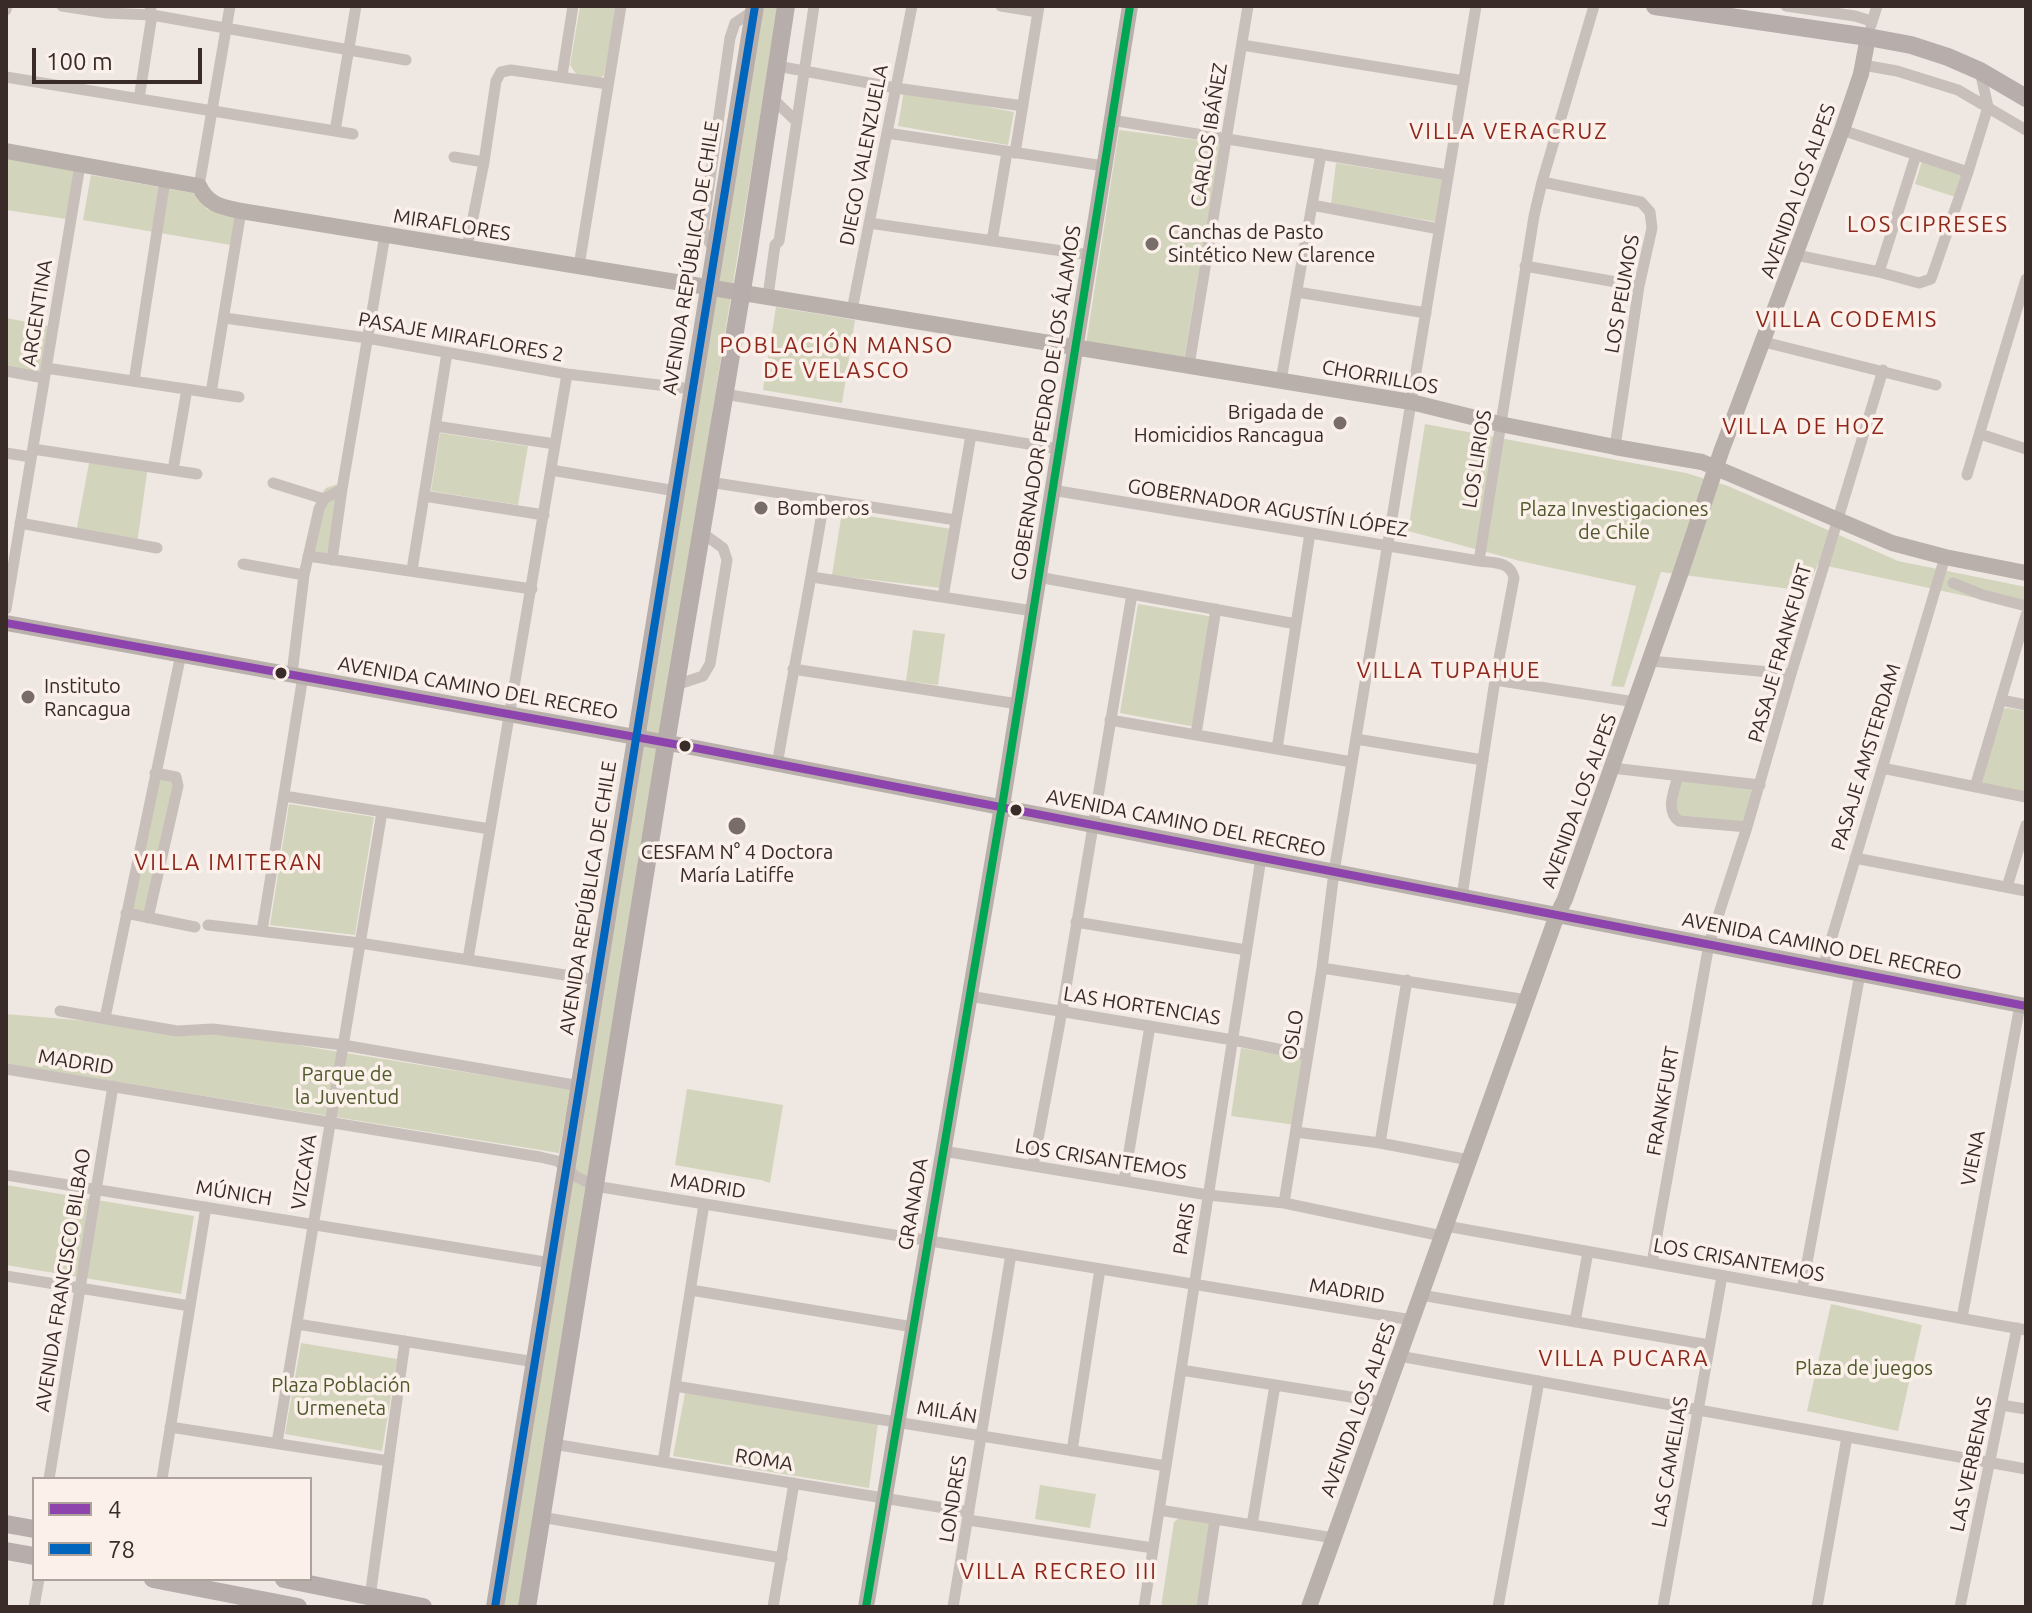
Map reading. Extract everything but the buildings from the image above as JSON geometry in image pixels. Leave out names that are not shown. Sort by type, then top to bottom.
[{"type":"main road","points":[[527,1607],[786,6]]},
{"type":"main road","points":[[1655,6],[1735,12],[1870,29],[1980,71],[2026,98]]},
{"type":"main road","name":"AVENIDA REPÚBLICA DE CHILE","points":[[495,1607],[754,8]]},
{"type":"main road","points":[[677,484],[695,482],[707,492]]},
{"type":"main road","points":[[607,919],[624,926],[637,922]]},
{"type":"main road","points":[[588,1036],[618,1042]]},
{"type":"main road","points":[[528,1403],[559,1409]]},
{"type":"main road","points":[[6,1524],[32,1529]]},
{"type":"main road","points":[[6,1551],[32,1556]]},
{"type":"main road","points":[[160,1581],[228,1600],[298,1607]]},
{"type":"main road","points":[[294,1581],[423,1607]]},
{"type":"street","points":[[62,6],[107,13],[151,11],[226,28],[406,60]]},
{"type":"street","points":[[199,186],[230,6]]},
{"type":"street","points":[[335,131],[356,6]]},
{"type":"street","points":[[562,76],[573,6]]},
{"type":"street","points":[[579,266],[621,6]]},
{"type":"street","points":[[748,254],[771,249],[779,241],[814,6]]},
{"type":"street","name":"DIEGO VALENZUELA","points":[[852,310],[912,6]]},
{"type":"street","points":[[992,241],[1023,106],[1038,9],[1001,6]]},
{"type":"street","name":"GOBERNADOR PEDRO DE LOS ÁLAMOS","points":[[1001,807],[1130,6]]},
{"type":"street","name":"CARLOS IBÁÑEZ","points":[[1189,365],[1248,6]]},
{"type":"street","name":"OSLO","points":[[1284,1203],[1322,968],[1334,872],[1476,6]]},
{"type":"street","name":"LOS LIRIOS","points":[[1479,561],[1525,266],[1542,182],[1594,6]]},
{"type":"street","points":[[1786,6],[1855,16],[1870,29]]},
{"type":"street","name":"AVENIDA LOS ALPES","points":[[1309,1607],[1612,768],[1716,467],[1842,130],[1863,65],[1877,6]]},
{"type":"street","points":[[139,99],[151,11]]},
{"type":"street","points":[[1242,45],[1464,81]]},
{"type":"street","points":[[1863,65],[1944,85],[1966,94],[2026,130]]},
{"type":"street","points":[[777,66],[896,88],[1023,106]]},
{"type":"street","points":[[467,248],[496,81],[501,72],[511,70],[608,84]]},
{"type":"street","points":[[1796,255],[1919,283],[1931,279],[1988,107],[1980,71]]},
{"type":"street","points":[[6,77],[353,134]]},
{"type":"street","points":[[772,98],[797,122]]},
{"type":"street","points":[[1111,120],[1448,175]]},
{"type":"street","points":[[1842,130],[1968,172]]},
{"type":"street","points":[[887,133],[1104,166]]},
{"type":"street","name":"MIRAFLORES","points":[[6,151],[199,186],[212,203],[241,211],[709,287]]},
{"type":"street","points":[[1281,380],[1321,154]]},
{"type":"street","points":[[1879,272],[1916,155]]},
{"type":"street","points":[[454,157],[484,162]]},
{"type":"street","name":"ARGENTINA","points":[[6,609],[80,165]]},
{"type":"street","points":[[134,381],[165,180]]},
{"type":"street","name":"LOS PEUMOS","points":[[1542,182],[1641,202],[1650,212],[1652,228],[1639,286],[1615,447]]},
{"type":"street","points":[[1312,205],[1439,229]]},
{"type":"street","points":[[211,393],[241,211]]},
{"type":"street","points":[[869,223],[1090,255]]},
{"type":"street","points":[[332,560],[385,235]]},
{"type":"street","points":[[768,296],[775,245]]},
{"type":"street","points":[[1525,266],[1639,286]]},
{"type":"street","points":[[1967,475],[2024,294],[2026,279]]},
{"type":"street","name":"CHORRILLOS","points":[[709,287],[1411,402],[1500,424],[1685,458],[1716,467],[1892,543],[2026,573]]},
{"type":"street","points":[[1297,292],[1426,313]]},
{"type":"street","name":"PASAJE MIRAFLORES 2","points":[[225,318],[367,338],[567,374],[692,389]]},
{"type":"street","points":[[1764,342],[1936,385]]},
{"type":"street","points":[[412,570],[447,353]]},
{"type":"street","name":"PASAJE FRANKFURT","points":[[1709,944],[1760,785],[1883,370]]},
{"type":"street","points":[[6,371],[134,381],[239,397]]},
{"type":"street","points":[[468,959],[567,374]]},
{"type":"street","points":[[173,470],[187,389]]},
{"type":"street","points":[[724,394],[1059,449]]},
{"type":"street","points":[[435,426],[555,444]]},
{"type":"street","points":[[1980,434],[2026,449]]},
{"type":"street","points":[[943,597],[971,435]]},
{"type":"street","points":[[6,453],[32,453],[197,474]]},
{"type":"street","points":[[551,470],[677,484]]},
{"type":"street","points":[[273,483],[324,499]]},
{"type":"street","points":[[262,931],[284,796],[304,575],[319,509],[324,499],[342,489]]},
{"type":"street","name":"GOBERNADOR AGUSTÍN LÓPEZ","points":[[1052,490],[1479,561]]},
{"type":"street","points":[[707,492],[824,500],[956,520]]},
{"type":"street","points":[[424,496],[544,515]]},
{"type":"street","points":[[777,765],[824,500]]},
{"type":"street","points":[[6,528],[20,526],[157,548]]},
{"type":"street","points":[[676,685],[703,676],[710,664],[727,560],[723,548],[701,532]]},
{"type":"street","points":[[1277,749],[1310,533]]},
{"type":"street","points":[[308,556],[532,589]]},
{"type":"street","name":"PASAJE AMSTERDAM","points":[[1823,967],[1945,557]]},
{"type":"street","points":[[1462,896],[1514,578],[1512,569],[1506,564],[1479,561]]},
{"type":"street","points":[[243,564],[304,575]]},
{"type":"street","points":[[812,577],[1033,611]]},
{"type":"street","points":[[1038,577],[1296,624]]},
{"type":"street","points":[[1953,583],[1975,593],[2026,606]]},
{"type":"street","points":[[1033,1166],[1132,594]]},
{"type":"street","points":[[1196,734],[1216,609]]},
{"type":"street","points":[[1975,787],[2026,615]]},
{"type":"street","name":"AVENIDA CAMINO DEL RECREO","points":[[6,623],[666,742],[2023,1006]]},
{"type":"street","points":[[105,1018],[181,654]]},
{"type":"street","points":[[1650,661],[1791,674]]},
{"type":"street","points":[[793,669],[1018,704]]},
{"type":"street","points":[[1495,680],[1635,702]]},
{"type":"street","points":[[2001,700],[2026,705]]},
{"type":"street","points":[[1110,720],[1352,762]]},
{"type":"street","points":[[1356,739],[1483,760]]},
{"type":"street","points":[[1612,768],[1760,785]]},
{"type":"street","points":[[1882,768],[2026,797]]},
{"type":"street","points":[[148,918],[178,782],[176,777],[155,773]]},
{"type":"street","points":[[1678,776],[1670,811],[1679,821],[1747,827]]},
{"type":"street","points":[[284,796],[490,829]]},
{"type":"street","name":"GRANADA","points":[[866,1607],[1001,807]]},
{"type":"street","name":"VIZCAYA","points":[[277,1443],[382,812]]},
{"type":"street","points":[[2007,887],[2026,825]]},
{"type":"street","points":[[140,846],[162,852]]},
{"type":"street","name":"PARIS","points":[[1144,1607],[1261,858]]},
{"type":"street","points":[[1855,858],[2026,891]]},
{"type":"street","points":[[126,913],[195,927]]},
{"type":"street","points":[[1076,922],[1246,950]]},
{"type":"street","points":[[208,925],[360,943],[597,980]]},
{"type":"street","name":"FRANKFURT","points":[[1652,1263],[1709,944]]},
{"type":"street","points":[[1322,968],[1527,1000]]},
{"type":"street","points":[[1802,1290],[1860,974]]},
{"type":"street","points":[[1380,1143],[1407,980]]},
{"type":"street","name":"LAS HORTENCIAS","points":[[969,996],[1308,1055]]},
{"type":"street","name":"VIENA","points":[[1962,1318],[2023,1006]]},
{"type":"street","points":[[60,1011],[177,1031],[213,1029],[343,1045],[580,1086]]},
{"type":"street","points":[[1124,1181],[1150,1026]]},
{"type":"street","name":"MADRID","points":[[6,1069],[540,1157],[557,1161],[575,1176],[595,1186],[1412,1320]]},
{"type":"street","name":"AVENIDA FRANCISCO BILBAO","points":[[49,1477],[113,1086]]},
{"type":"street","points":[[1296,1132],[1380,1143],[1469,1160]]},
{"type":"street","name":"LOS CRISANTEMOS","points":[[943,1151],[1208,1195],[1284,1203],[1588,1252],[2022,1329]]},
{"type":"street","name":"MÚNICH","points":[[6,1175],[551,1263]]},
{"type":"street","points":[[663,1462],[704,1204]]},
{"type":"street","points":[[162,1477],[206,1207]]},
{"type":"street","points":[[1575,1322],[1588,1252]]},
{"type":"street","name":"LONDRES","points":[[953,1607],[1011,1254]]},
{"type":"street","points":[[1072,1451],[1100,1269]]},
{"type":"street","points":[[6,1276],[190,1306]]},
{"type":"street","name":"LAS CAMELIAS","points":[[1663,1607],[1722,1276]]},
{"type":"street","points":[[691,1290],[913,1327]]},
{"type":"street","points":[[1421,1295],[1709,1345]]},
{"type":"street","points":[[297,1324],[535,1362]]},
{"type":"street","name":"LAS VERBENAS","points":[[1960,1607],[2001,1405],[2022,1329]]},
{"type":"street","points":[[370,1597],[405,1341]]},
{"type":"street","points":[[1399,1356],[2026,1469]]},
{"type":"street","points":[[1181,1370],[1382,1402]]},
{"type":"street","points":[[1498,1607],[1539,1381]]},
{"type":"street","points":[[1252,1525],[1275,1385]]},
{"type":"street","name":"MILÁN","points":[[675,1386],[1166,1466]]},
{"type":"street","points":[[2001,1405],[2026,1409]]},
{"type":"street","points":[[170,1427],[389,1461]]},
{"type":"street","points":[[1817,1607],[1847,1437]]},
{"type":"street","name":"ROMA","points":[[553,1444],[884,1497],[968,1516],[1153,1548]]},
{"type":"street","points":[[773,1607],[794,1483]]},
{"type":"street","points":[[1159,1510],[1334,1538]]},
{"type":"street","points":[[541,1517],[782,1558]]},
{"type":"street","points":[[1202,1607],[1215,1519]]},
{"type":"street","points":[[34,1607],[39,1581]]},
{"type":"green space","points":[[580,6],[617,6],[604,75],[600,78],[576,74],[570,65]]},
{"type":"green space","points":[[760,6],[778,6],[519,1607],[501,1607]]},
{"type":"green space","points":[[904,91],[1014,112],[1008,145],[898,126]]},
{"type":"green space","name":"Canchas de Pasto Sintético New Clarence","points":[[1119,130],[1220,143],[1184,360],[1086,344]]},
{"type":"green space","points":[[6,155],[75,168],[66,219],[6,210]]},
{"type":"green space","points":[[1922,161],[1969,177],[1962,199],[1915,184]]},
{"type":"green space","points":[[1336,163],[1445,180],[1437,222],[1331,204]]},
{"type":"green space","points":[[91,175],[193,193],[207,209],[236,214],[231,245],[83,220]]},
{"type":"green space","points":[[776,307],[855,320],[842,403],[763,390]]},
{"type":"green space","points":[[6,318],[48,326],[41,373],[6,366]]},
{"type":"green space","name":"Plaza Investigaciones de Chile","points":[[1425,424],[1686,473],[1728,486],[1898,561],[2026,587],[2026,609],[1818,564],[1806,591],[1661,572],[1624,687],[1611,686],[1636,586],[1520,561],[1408,531]]},
{"type":"green space","points":[[440,433],[528,446],[518,505],[431,491]]},
{"type":"green space","points":[[90,458],[148,466],[137,544],[76,533]]},
{"type":"green space","points":[[344,482],[330,560],[308,556],[321,494],[326,488]]},
{"type":"green space","points":[[842,512],[952,529],[941,588],[832,575]]},
{"type":"green space","points":[[1138,604],[1214,617],[1196,727],[1120,713]]},
{"type":"green space","points":[[913,630],[945,634],[938,685],[906,681]]},
{"type":"green space","points":[[2001,710],[2026,711],[2026,792],[1987,786],[1982,782]]},
{"type":"green space","points":[[155,773],[176,777],[148,918],[126,913]]},
{"type":"green space","points":[[1679,780],[1753,785],[1745,826],[1680,817],[1669,807]]},
{"type":"green space","points":[[289,804],[374,817],[355,935],[270,925]]},
{"type":"green space","name":"Parque de la Juventud","points":[[6,1014],[100,1022],[189,1036],[209,1031],[570,1089],[559,1153],[6,1064]]},
{"type":"green space","points":[[1241,1048],[1306,1059],[1296,1125],[1231,1116]]},
{"type":"green space","points":[[687,1089],[783,1105],[770,1183],[675,1165]]},
{"type":"green space","points":[[6,1185],[194,1216],[181,1294],[6,1265]]},
{"type":"green space","name":"Plaza de juegos","points":[[1831,1304],[1922,1325],[1898,1431],[1807,1411]]},
{"type":"green space","name":"Plaza Población Urmeneta","points":[[301,1343],[397,1359],[382,1451],[285,1434]]},
{"type":"green space","points":[[685,1393],[878,1423],[869,1488],[673,1456]]},
{"type":"green space","points":[[1040,1485],[1096,1494],[1090,1528],[1035,1519]]},
{"type":"green space","points":[[1180,1517],[1208,1521],[1211,1526],[1197,1607],[1161,1607],[1174,1522]]},
{"type":"transit line","name":"78","points":[[495,1607],[755,6]]},
{"type":"transit line","points":[[866,1607],[1004,794],[1130,6]]},
{"type":"transit line","name":"4","points":[[6,623],[696,748],[2026,1006]]},
{"type":"place","name":"Canchas de Pasto Sintético New Clarence","points":[[1152,244]]},
{"type":"place","name":"Brigada de Homicidios Rancagua","points":[[1340,423]]},
{"type":"place","name":"Bomberos","points":[[761,508]]},
{"type":"place","name":"Instituto Rancagua","points":[[28,697]]},
{"type":"place","name":"CESFAM N° 4 Doctora María Latiffe","points":[[737,826]]},
{"type":"district","name":"VILLA VERACRUZ","points":[[1509,132]]},
{"type":"district","name":"LOS CIPRESES","points":[[1928,225]]},
{"type":"district","name":"VILLA CODEMIS","points":[[1847,320]]},
{"type":"district","name":"POBLACIÓN MANSO DE VELASCO","points":[[837,358]]},
{"type":"district","name":"VILLA DE HOZ","points":[[1804,427]]},
{"type":"district","name":"VILLA TUPAHUE","points":[[1449,671]]},
{"type":"district","name":"VILLA IMITERAN","points":[[229,863]]},
{"type":"district","name":"VILLA PUCARA","points":[[1624,1359]]},
{"type":"district","name":"VILLA RECREO III","points":[[1059,1572]]}]
